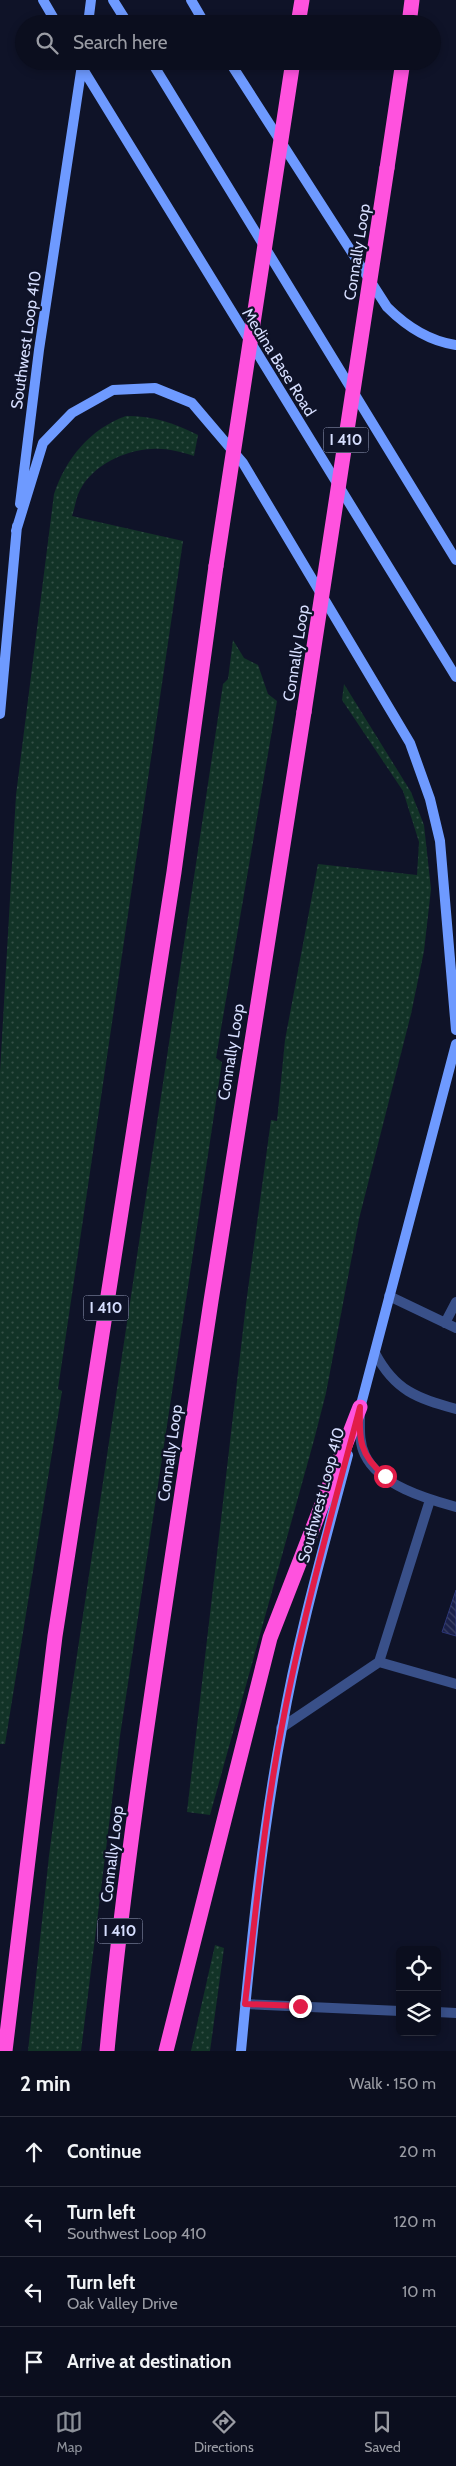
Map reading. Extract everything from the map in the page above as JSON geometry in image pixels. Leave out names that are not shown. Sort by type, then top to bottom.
[{"type":"highway","points":[[299,15],[302,0]]},
{"type":"highway","points":[[410,15],[412,0]]},
{"type":"highway","name":"I 410","points":[[5,2051],[55,1636],[171,891],[216,566],[292,70]]},
{"type":"highway","name":"Connally Loop","points":[[107,2051],[135,1812],[158,1648],[238,1117],[304,712],[402,70]]},
{"type":"highway","points":[[166,2051],[270,1638],[360,1407]]},
{"type":"main road","points":[[43,0],[52,15]]},
{"type":"main road","points":[[89,15],[91,0]]},
{"type":"main road","points":[[113,0],[122,15]]},
{"type":"main road","points":[[191,0],[200,15]]},
{"type":"main road","name":"Southwest Loop 410","points":[[0,714],[16,531],[40,341],[80,70]]},
{"type":"main road","name":"Medina Base Road","points":[[85,70],[456,677]]},
{"type":"main road","points":[[157,70],[456,560]]},
{"type":"main road","points":[[235,70],[387,306],[407,324],[427,336],[456,345]]},
{"type":"main road","points":[[16,531],[43,443],[72,413],[113,390],[155,388],[192,403],[242,463],[410,743],[430,799],[440,841],[456,1030]]},
{"type":"main road","name":"Southwest Loop 410","points":[[241,2051],[268,1811],[281,1728],[315,1576],[456,1044]]},
{"type":"street","points":[[390,1296],[456,1328]]},
{"type":"street","points":[[445,1323],[456,1302]]},
{"type":"street","points":[[375,1353],[384,1370],[398,1386],[412,1395],[456,1410]]},
{"type":"street","points":[[360,1407],[361,1444],[370,1462],[394,1482],[430,1500],[456,1507]]},
{"type":"street","points":[[281,1728],[379,1662],[430,1500]]},
{"type":"street","points":[[379,1662],[456,1684]]},
{"type":"street","points":[[245,2004],[396,2011]]},
{"type":"street","points":[[441,2012],[456,2013]]},
{"type":"green space","points":[[126,416],[146,417],[164,421],[198,435],[194,456],[168,450],[142,450],[131,452],[101,466],[80,490],[72,516],[183,541],[58,1389],[62,1391],[5,1744],[0,1744],[0,1072],[16,795],[54,494],[65,468],[81,446],[101,429]]},
{"type":"green space","points":[[233,640],[244,658],[258,665],[268,694],[277,701],[216,1058],[222,1062],[120,1736],[81,2051],[28,2051],[49,1856],[63,1748],[223,684],[228,679]]},
{"type":"green space","points":[[344,684],[411,792],[424,825],[431,889],[424,951],[411,1014],[359,1219],[326,1393],[210,1815],[187,1812],[246,1304],[271,1120],[277,1121],[285,1040],[318,864],[417,875],[419,842],[403,791],[342,700]]},
{"type":"green space","points":[[215,1945],[224,1948],[210,2051],[191,2051]]},
{"type":"building","points":[[456,1590],[456,1636],[442,1632]]},
{"type":"route","points":[[300,2006],[245,2004],[258,1884],[281,1728],[315,1576],[360,1407],[361,1444],[370,1462],[385,1476]]}]
